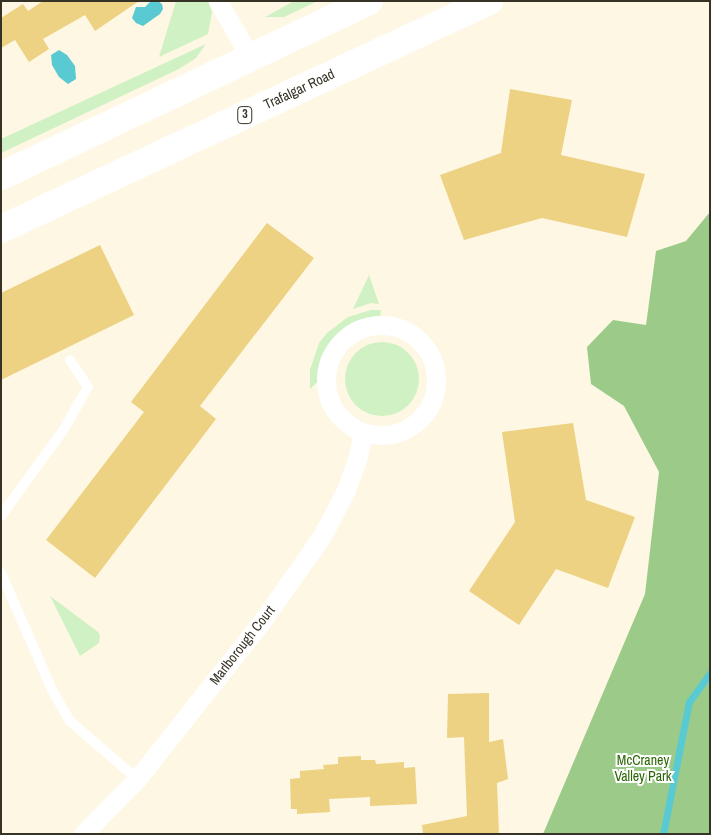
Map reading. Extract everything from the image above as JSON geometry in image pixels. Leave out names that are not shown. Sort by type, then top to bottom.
[{"type":"main road","points":[[1,176],[369,1]]},
{"type":"main road","name":"Trafalgar Road","points":[[1,229],[489,1]]},
{"type":"street","points":[[218,1],[250,57]]},
{"type":"street","points":[[374,326],[398,327],[423,342],[429,352],[435,366],[437,384],[432,402],[422,417],[408,429],[391,435],[363,433],[344,421],[334,410],[328,396],[326,380],[328,365],[335,351],[345,339],[358,330],[374,326]]},
{"type":"street","name":"Marlborough Court","points":[[82,834],[137,779],[260,624],[322,536],[346,490],[357,460],[363,433]]},
{"type":"lane","points":[[1,516],[64,429],[88,387],[70,360]]},
{"type":"lane","points":[[1,573],[52,690],[70,721],[137,779]]},
{"type":"green space","points":[[176,1],[208,1],[212,12],[208,34],[159,57]]},
{"type":"green space","points":[[294,1],[318,1],[284,17],[265,17]]},
{"type":"green space","points":[[206,44],[196,58],[179,69],[1,153],[1,139]]},
{"type":"green space","name":"McCraney Valley Park","points":[[710,212],[710,834],[543,834],[645,594],[659,472],[624,406],[591,384],[587,347],[613,320],[646,325],[656,251],[686,241]]},
{"type":"green space","points":[[369,275],[379,304],[371,303],[353,309]]},
{"type":"green space","points":[[371,310],[381,310],[380,319],[361,322],[338,335],[327,349],[319,380],[310,389],[310,370],[319,343],[327,333],[348,317]]},
{"type":"green space","points":[[382,342],[403,348],[413,358],[419,379],[413,400],[403,410],[382,416],[361,410],[351,400],[345,379],[351,358],[361,348]]},
{"type":"green space","points":[[50,596],[98,632],[100,635],[99,643],[80,656]]},
{"type":"water","points":[[151,1],[158,1],[162,4],[163,9],[160,14],[143,26],[136,23],[132,18],[136,7],[145,7]]},
{"type":"water","points":[[59,50],[67,55],[75,66],[76,79],[68,84],[59,77],[52,65],[51,55]]},
{"type":"building","points":[[43,1],[139,1],[95,31],[85,15],[43,39],[49,49],[29,62],[15,40],[1,48],[1,18],[23,4],[28,11]]},
{"type":"building","points":[[510,89],[572,100],[561,155],[645,174],[627,237],[542,218],[464,240],[440,175],[501,153]]},
{"type":"building","points":[[267,223],[314,258],[200,406],[216,419],[95,578],[46,540],[144,412],[131,402]]},
{"type":"building","points":[[100,245],[134,315],[1,380],[1,293]]},
{"type":"building","points":[[573,423],[586,500],[635,517],[608,588],[556,569],[519,625],[469,591],[515,522],[502,432]]},
{"type":"building","points":[[489,693],[489,742],[503,739],[508,779],[497,783],[499,834],[423,834],[422,825],[467,816],[464,737],[447,738],[448,694]]},
{"type":"building","points":[[361,756],[361,760],[375,760],[376,764],[404,762],[404,768],[415,767],[417,804],[370,806],[370,797],[329,799],[330,812],[297,814],[297,809],[291,809],[290,779],[300,778],[300,771],[324,769],[323,765],[338,764],[338,757]]},
{"type":"waterway","points":[[663,834],[689,702],[710,673]]}]
